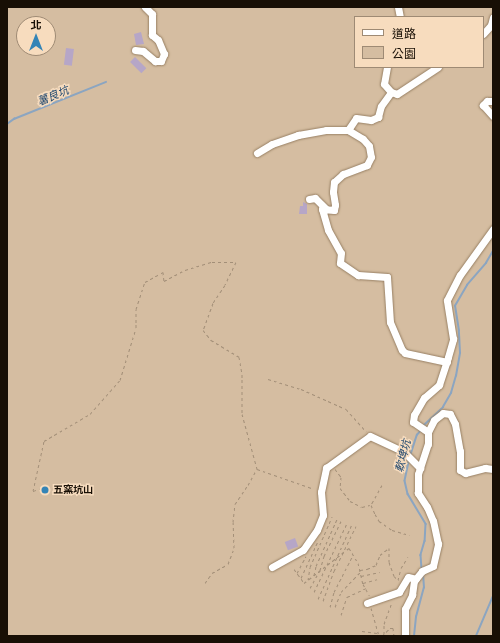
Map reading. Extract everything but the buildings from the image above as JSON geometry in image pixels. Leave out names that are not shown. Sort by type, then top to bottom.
[{"type":"street","points":[[135,50],[143,51],[155,61],[161,61],[164,54],[158,40],[152,35],[152,14],[145,7]]},
{"type":"street","points":[[485,32],[491,25],[493,17]]},
{"type":"street","points":[[485,32],[493,26]]},
{"type":"street","points":[[388,68],[384,84],[392,92],[397,94],[437,68]]},
{"type":"street","points":[[348,130],[356,118],[371,120],[378,117],[381,106],[392,92]]},
{"type":"street","points":[[493,101],[487,101],[483,105],[493,116]]},
{"type":"street","points":[[257,153],[272,144],[298,135],[326,130],[348,130],[363,138],[369,146],[371,157],[367,165],[343,174],[334,182],[332,192],[335,205],[334,210],[322,209],[328,230],[341,253],[340,264],[358,275],[387,277],[390,322],[402,350],[405,353],[446,362]]},
{"type":"street","points":[[310,199],[315,198],[326,209]]},
{"type":"street","points":[[428,432],[413,422],[414,415],[424,398],[439,385],[453,339],[447,300],[460,274],[493,229]]},
{"type":"street","points":[[405,636],[404,609],[412,595],[415,580],[422,571],[433,566],[438,544],[433,521],[427,507],[418,493],[417,466],[428,444],[428,432],[434,420],[443,413],[450,414],[455,424],[460,451],[460,470],[465,473],[485,468],[493,469]]},
{"type":"street","points":[[272,567],[303,550],[317,530],[323,515],[321,492],[326,468],[370,436],[404,452],[417,466]]},
{"type":"street","points":[[368,602],[399,592],[408,577],[415,580]]},
{"type":"path","points":[[47,486],[33,491],[44,441],[90,414],[120,380],[136,328],[136,309],[145,282],[163,272],[164,281],[185,270],[212,262],[236,262],[225,285],[213,303],[203,330],[211,340],[239,357],[242,374],[242,414],[256,469],[248,485],[235,504],[233,522],[234,548],[228,564],[212,573],[205,583]]},
{"type":"path","points":[[268,379],[301,389],[346,409],[370,436]]},
{"type":"path","points":[[332,463],[341,477],[340,488],[350,501],[362,507],[371,505],[382,485]]},
{"type":"path","points":[[256,469],[321,492]]},
{"type":"path","points":[[371,505],[379,521],[392,530],[409,535]]},
{"type":"path","points":[[300,578],[328,517]]},
{"type":"path","points":[[308,580],[312,560],[332,517]]},
{"type":"path","points":[[314,576],[316,566],[337,519]]},
{"type":"path","points":[[310,588],[320,570],[324,556],[341,521]]},
{"type":"path","points":[[314,592],[347,523]]},
{"type":"path","points":[[318,599],[335,558],[352,524]]},
{"type":"path","points":[[323,601],[334,571],[356,526]]},
{"type":"path","points":[[294,569],[304,583],[349,548],[360,571],[363,584],[369,592],[368,602],[379,636]]},
{"type":"path","points":[[335,607],[341,592],[360,571],[376,565],[380,554],[388,548],[389,562],[394,576],[398,580],[401,568],[408,557]]},
{"type":"path","points":[[297,574],[306,554]]},
{"type":"path","points":[[330,607],[334,592],[353,554]]},
{"type":"path","points":[[361,576],[380,572]]},
{"type":"path","points":[[363,584],[378,580]]},
{"type":"path","points":[[341,615],[347,597],[366,588]]},
{"type":"path","points":[[384,634],[384,624],[392,602]]},
{"type":"path","points":[[382,636],[390,628],[393,628],[394,636]]},
{"type":"path","points":[[362,631],[378,633]]},
{"type":"green space","points":[[7,7],[493,7],[493,636],[7,636]]},
{"type":"waterway","name":"薯良坑","points":[[7,124],[14,119],[106,82]]},
{"type":"waterway","name":"軟埤坑","points":[[424,425],[443,407],[451,393],[456,376],[460,353],[459,331],[455,306],[467,285],[486,263],[493,251]]},
{"type":"waterway","name":"軟埤坑","points":[[410,456],[417,435],[421,430]]},
{"type":"waterway","name":"軟埤坑","points":[[409,462],[405,481],[408,494],[426,524],[425,541],[421,555],[422,569]]},
{"type":"waterway","name":"軟埤坑","points":[[414,636],[416,617],[424,588],[423,575]]},
{"type":"waterway","points":[[476,636],[493,596]]},
{"type":"place","name":"五窯坑山","points":[[45,490]]}]
